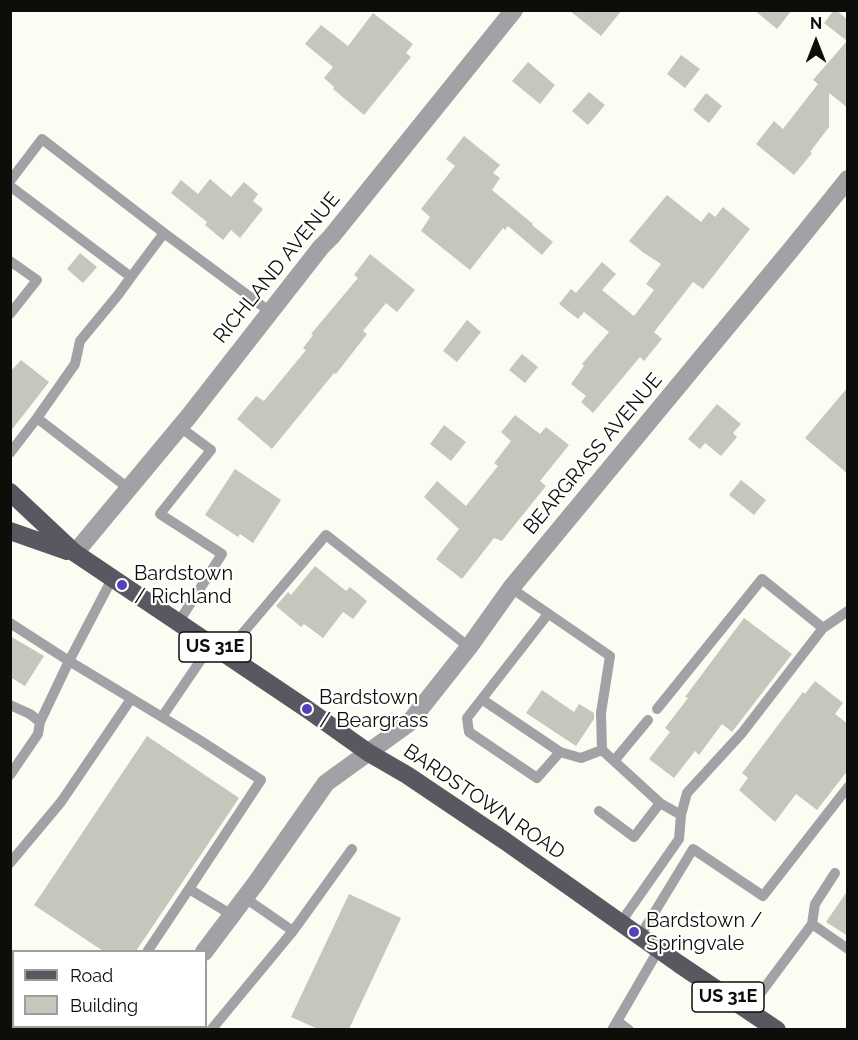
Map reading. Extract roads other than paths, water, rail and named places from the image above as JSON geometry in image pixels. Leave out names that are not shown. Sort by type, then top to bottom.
[{"type":"main road","name":"BARDSTOWN ROAD","points":[[10,492],[75,553],[112,579],[369,753],[407,775],[777,1029]]},
{"type":"main road","name":"BARDSTOWN ROAD","points":[[10,531],[75,553]]},
{"type":"street","name":"RICHLAND AVENUE","points":[[75,553],[180,427],[269,311],[321,247],[332,237],[514,10]]},
{"type":"street","name":"BEARGRASS AVENUE","points":[[205,950],[245,898],[326,783],[409,723],[512,588],[848,179]]},
{"type":"lane","points":[[10,181],[42,139],[269,311]]},
{"type":"lane","points":[[10,186],[131,277]]},
{"type":"lane","points":[[10,453],[75,364],[80,341],[118,296],[164,233]]},
{"type":"lane","points":[[10,261],[36,280],[10,314]]},
{"type":"lane","points":[[37,418],[128,488]]},
{"type":"lane","points":[[178,623],[222,554],[159,514],[211,450],[180,427]]},
{"type":"lane","points":[[162,717],[218,649],[326,535],[469,647]]},
{"type":"lane","points":[[10,775],[38,734],[40,722],[69,661],[112,579]]},
{"type":"lane","points":[[657,709],[762,579],[823,628]]},
{"type":"lane","points":[[512,588],[610,657],[601,713],[602,750],[660,803],[681,815]]},
{"type":"lane","points":[[621,922],[679,839],[681,815],[687,794],[742,733],[823,628],[848,611]]},
{"type":"lane","points":[[548,614],[467,718],[469,732],[537,778],[560,752]]},
{"type":"lane","points":[[10,623],[261,780],[148,950]]},
{"type":"lane","points":[[10,863],[61,802],[131,699]]},
{"type":"lane","points":[[483,700],[560,752],[581,758],[602,750]]},
{"type":"lane","points":[[10,705],[30,714],[40,722]]},
{"type":"lane","points":[[614,761],[648,720]]},
{"type":"lane","points":[[679,839],[763,896],[848,787]]},
{"type":"lane","points":[[599,811],[634,837],[660,803]]},
{"type":"lane","points":[[211,1029],[293,930],[352,849]]},
{"type":"lane","points":[[640,936],[693,849]]},
{"type":"lane","points":[[748,1010],[812,924],[815,904],[835,873]]},
{"type":"lane","points":[[189,889],[232,915]]},
{"type":"lane","points":[[245,898],[293,930]]},
{"type":"lane","points":[[812,924],[848,949]]},
{"type":"lane","points":[[629,1029],[615,1025],[658,949]]},
{"type":"place","name":"Bardstown / Richland","points":[[122,585]]},
{"type":"place","name":"Bardstown / Beargrass","points":[[307,709]]},
{"type":"place","name":"Bardstown / Springvale","points":[[634,932]]}]
